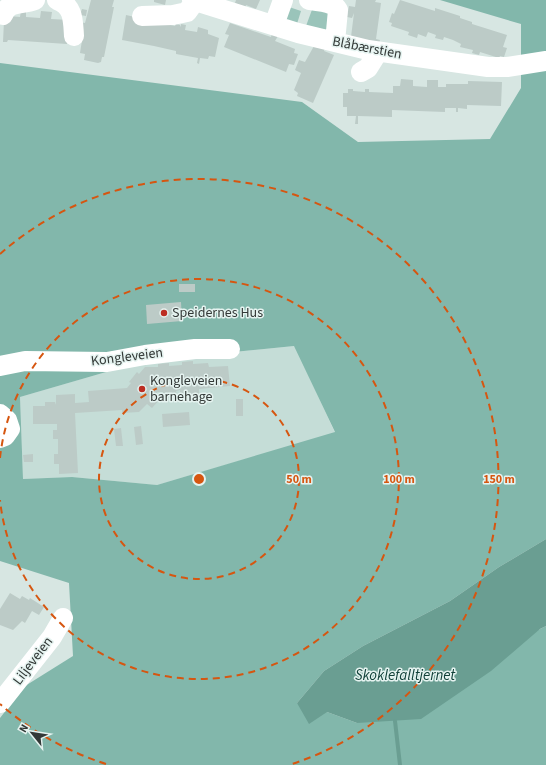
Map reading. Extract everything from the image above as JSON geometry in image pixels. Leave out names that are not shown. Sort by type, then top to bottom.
[{"type":"street","points":[[3,15],[6,8],[10,6],[35,0]]},
{"type":"street","points":[[57,0],[68,6],[72,13],[74,36]]},
{"type":"street","points":[[142,16],[173,15],[187,12],[194,0]]},
{"type":"street","name":"Blåbærstien","points":[[194,0],[274,25],[378,52],[488,67],[507,67],[546,61]]},
{"type":"street","points":[[274,25],[283,0]]},
{"type":"street","points":[[309,0],[329,3],[336,6],[338,10],[335,42]]},
{"type":"street","points":[[361,72],[368,68],[378,52]]},
{"type":"street","points":[[427,59],[433,65],[456,78]]},
{"type":"street","name":"Kongleveien","points":[[0,366],[25,361],[107,362],[145,354],[195,349],[230,349]]},
{"type":"street","points":[[0,414],[7,420],[10,428],[5,436],[0,438]]},
{"type":"street","name":"Liljeveien","points":[[0,703],[44,648],[63,618]]},
{"type":"shaded area","points":[[440,0],[546,0],[546,539],[499,567],[450,601],[363,646],[324,671],[297,703],[357,723],[546,626],[546,765],[0,765],[0,718],[25,686],[73,656],[69,583],[0,561],[0,63],[302,102],[358,142],[490,139],[521,88],[521,24]],"holes":[[[294,346],[335,432],[157,485],[72,477],[23,479],[20,397],[144,361]]]},
{"type":"shaded area","points":[[289,7],[301,11],[296,27],[285,22]]},
{"type":"shaded area","points":[[313,7],[335,14],[331,31],[306,26]]},
{"type":"shaded area","points":[[295,346],[335,433],[157,485],[72,477],[23,479],[20,397],[144,361]]},
{"type":"water","name":"Skoklefalltjernet","points":[[546,539],[546,626],[540,629],[491,671],[421,719],[357,723],[327,712],[309,724],[297,703],[324,671],[363,646],[450,601],[499,567]]},
{"type":"building","points":[[91,0],[114,0],[112,7],[114,7],[104,57],[102,57],[101,62],[98,63],[84,60],[85,54],[80,53],[83,34],[79,22],[85,23]]},
{"type":"building","points":[[154,0],[166,0],[165,5],[154,2]]},
{"type":"building","points":[[236,0],[260,0],[256,9],[246,5],[245,8],[235,3]]},
{"type":"building","points":[[356,0],[376,0],[375,2],[381,3],[376,39],[380,40],[379,43],[351,37],[354,13],[352,18],[347,17],[349,6],[355,7]]},
{"type":"building","points":[[400,0],[435,11],[435,8],[460,16],[460,18],[472,22],[472,24],[507,35],[503,47],[507,48],[504,57],[500,56],[499,58],[480,52],[479,55],[472,53],[473,50],[460,47],[461,44],[453,40],[444,37],[443,40],[435,38],[436,35],[428,32],[426,37],[418,34],[417,38],[408,35],[409,32],[391,26],[392,23],[389,22],[392,13],[394,14]]},
{"type":"building","points":[[82,9],[87,10],[86,16],[80,15]]},
{"type":"building","points":[[21,10],[26,10],[26,17],[40,18],[41,11],[52,12],[51,19],[69,20],[67,44],[8,40],[7,42],[3,42],[4,21],[9,16],[20,17]]},
{"type":"building","points":[[126,15],[175,26],[176,24],[180,25],[181,27],[181,24],[186,25],[185,30],[197,32],[198,27],[208,30],[208,34],[219,38],[215,57],[209,56],[208,59],[200,58],[199,64],[197,63],[198,58],[176,54],[176,51],[122,40]]},
{"type":"building","points":[[230,23],[271,37],[272,33],[278,36],[275,41],[295,49],[294,53],[298,54],[294,65],[289,64],[286,72],[224,47],[229,35],[225,34]]},
{"type":"building","points":[[314,46],[325,47],[324,51],[334,55],[313,103],[297,96],[298,93],[294,90],[301,73],[295,70],[299,60],[305,62]]},
{"type":"building","points":[[401,79],[413,80],[413,86],[427,87],[427,80],[438,80],[438,87],[446,87],[446,84],[468,84],[468,81],[502,82],[501,106],[467,105],[467,109],[458,108],[458,112],[456,112],[456,108],[445,108],[445,112],[392,110],[392,117],[358,116],[358,124],[355,124],[356,116],[347,116],[347,107],[343,107],[343,93],[348,93],[348,89],[365,92],[365,89],[369,89],[369,92],[393,93],[393,86],[400,86]]},
{"type":"building","points":[[179,284],[195,284],[195,292],[179,292]]},
{"type":"building","name":"Speidernes Hus","points":[[181,302],[182,321],[147,324],[146,305]]},
{"type":"building","points":[[193,361],[193,364],[208,363],[209,367],[228,366],[230,386],[199,389],[199,396],[180,397],[180,390],[176,391],[177,397],[164,398],[163,392],[157,392],[156,394],[161,398],[152,408],[147,404],[139,412],[122,413],[122,410],[75,413],[78,473],[59,474],[59,464],[54,464],[54,454],[58,454],[58,439],[53,439],[53,430],[57,430],[57,424],[33,424],[33,406],[45,406],[45,402],[55,402],[56,405],[56,395],[75,394],[75,403],[89,402],[88,391],[127,388],[131,383],[129,382],[137,372],[139,374],[145,367],[158,367],[158,364],[169,363],[169,366],[182,365],[182,362]]},
{"type":"building","points":[[236,399],[243,399],[243,416],[236,416]]},
{"type":"building","points":[[189,412],[190,425],[163,427],[162,414]]},
{"type":"building","points":[[141,426],[143,444],[136,445],[134,427]]},
{"type":"building","points":[[121,428],[123,446],[116,446],[114,429]]},
{"type":"building","points":[[33,454],[33,462],[24,462],[23,455]]},
{"type":"building","points":[[10,593],[20,599],[22,596],[29,600],[30,598],[44,607],[39,615],[32,611],[25,623],[22,621],[13,630],[0,625],[0,609]]},
{"type":"waterway","points":[[395,721],[400,765]]},
{"type":"place","name":"Speidernes Hus","points":[[164,313]]},
{"type":"place","name":"Kongleveien barnehage","points":[[142,389]]}]
